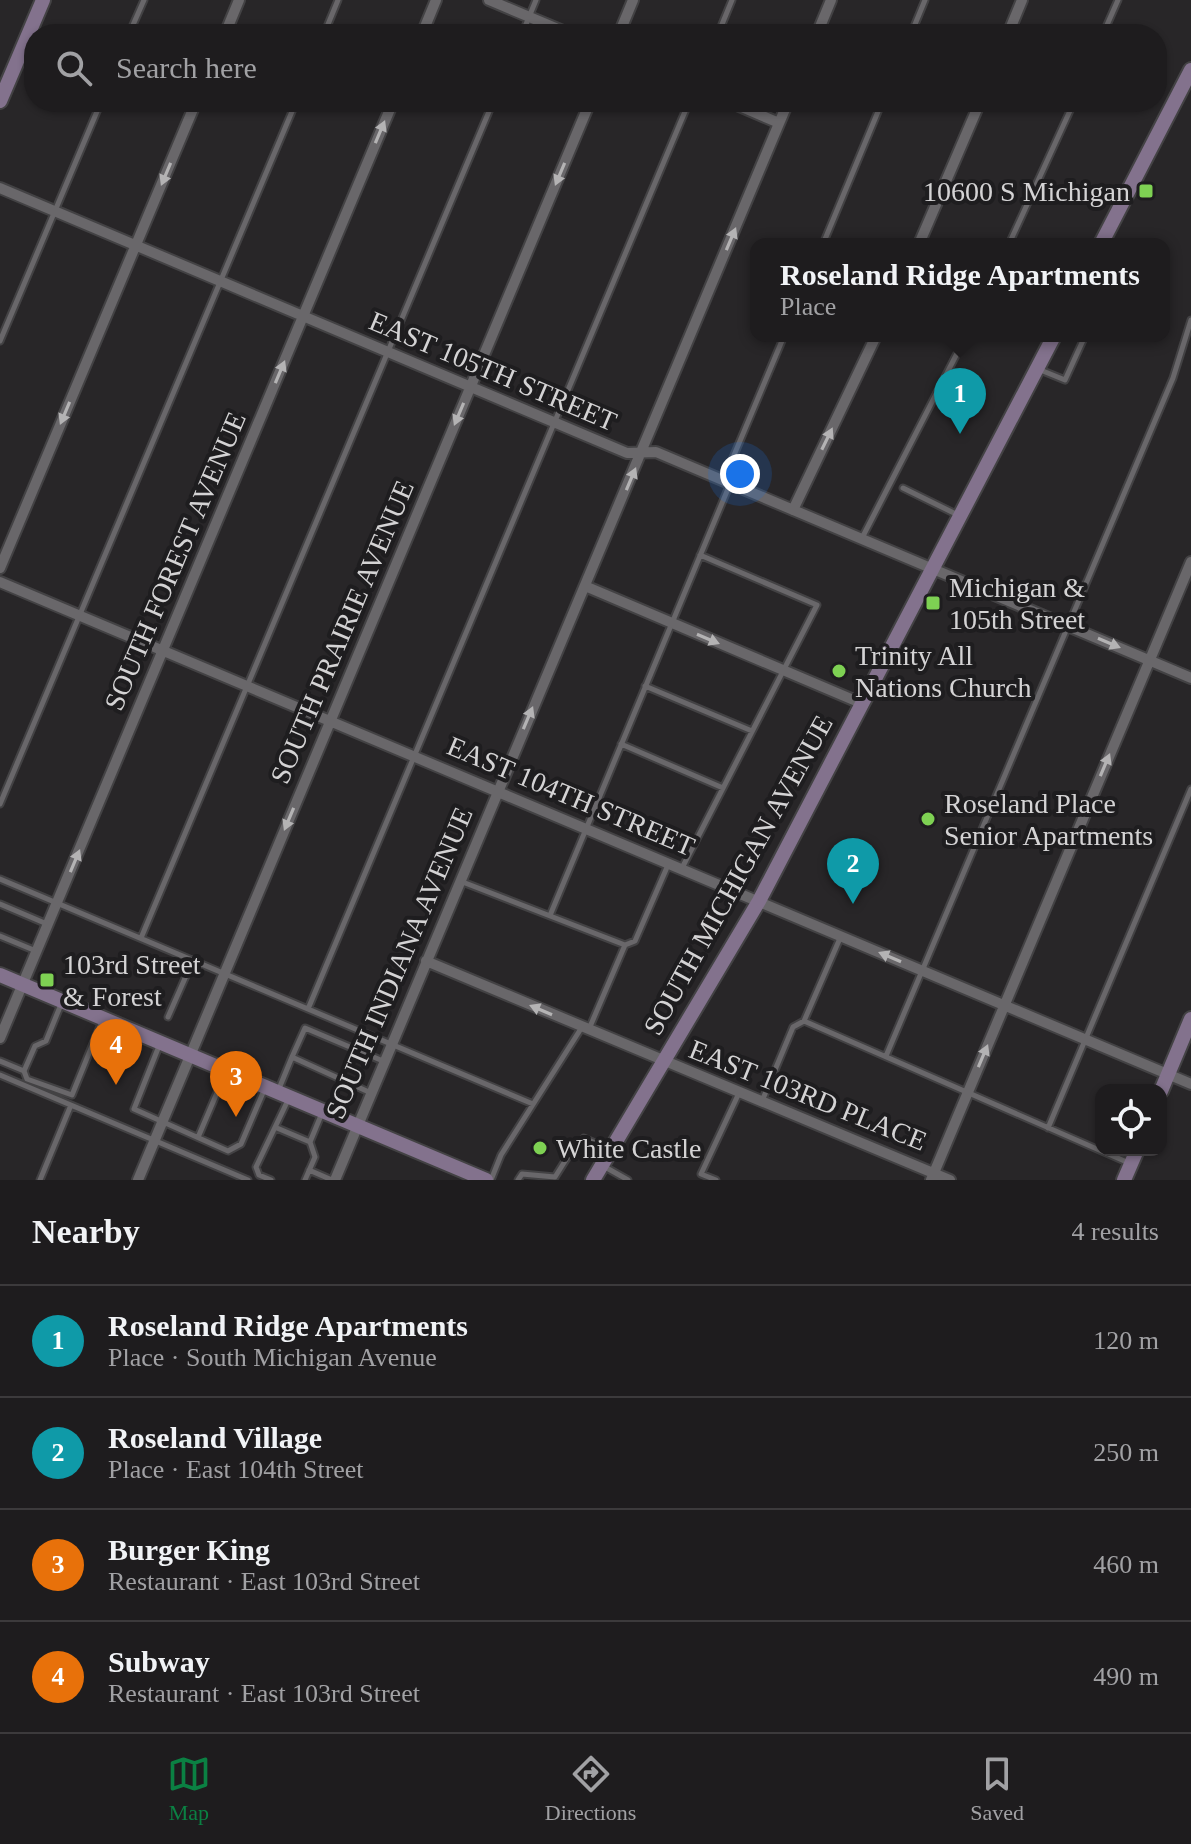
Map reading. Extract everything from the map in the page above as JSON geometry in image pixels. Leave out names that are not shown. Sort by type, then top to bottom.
[{"type":"main road","points":[[33,24],[43,0]]},
{"type":"main road","points":[[0,101],[24,45]]},
{"type":"main road","points":[[1104,238],[1191,70]]},
{"type":"main road","name":"SOUTH MICHIGAN AVENUE","points":[[593,1180],[759,901],[1051,342]]},
{"type":"main road","points":[[0,975],[489,1180]]},
{"type":"main road","points":[[1164,1084],[1191,1019]]},
{"type":"main road","points":[[1124,1180],[1134,1157]]},
{"type":"street","points":[[229,24],[239,0]]},
{"type":"street","points":[[426,24],[436,0]]},
{"type":"street","points":[[489,0],[546,24]]},
{"type":"street","points":[[623,24],[633,0]]},
{"type":"street","points":[[821,24],[831,0]]},
{"type":"street","points":[[1012,24],[1022,0]]},
{"type":"street","points":[[0,568],[192,112]]},
{"type":"street","name":"SOUTH FOREST AVENUE","points":[[0,1036],[389,112]]},
{"type":"street","name":"SOUTH PRAIRIE AVENUE","points":[[138,1180],[586,112]]},
{"type":"street","points":[[753,112],[779,123]]},
{"type":"street","name":"SOUTH INDIANA AVENUE","points":[[333,1180],[784,112]]},
{"type":"street","points":[[922,238],[976,112]]},
{"type":"street","name":"EAST 105TH STREET","points":[[0,188],[627,453],[656,452],[1191,678]]},
{"type":"street","points":[[793,510],[873,342]]},
{"type":"street","points":[[933,1177],[1191,562]]},
{"type":"street","name":"EAST 104TH STREET","points":[[0,582],[1191,1084]]},
{"type":"street","points":[[585,586],[863,704]]},
{"type":"street","name":"EAST 103RD PLACE","points":[[426,961],[933,1177],[950,1180]]},
{"type":"lane","points":[[133,24],[144,0]]},
{"type":"lane","points":[[328,24],[338,0]]},
{"type":"lane","points":[[526,24],[536,0]]},
{"type":"lane","points":[[722,24],[732,0]]},
{"type":"lane","points":[[915,24],[925,0]]},
{"type":"lane","points":[[1107,24],[1118,0]]},
{"type":"lane","points":[[0,341],[97,112]]},
{"type":"lane","points":[[0,804],[292,112]]},
{"type":"lane","points":[[141,938],[489,112]]},
{"type":"lane","points":[[308,1009],[685,112]]},
{"type":"lane","points":[[825,238],[878,112]]},
{"type":"lane","points":[[1012,238],[1069,112]]},
{"type":"lane","points":[[886,1056],[1173,378],[1191,320]]},
{"type":"lane","points":[[551,913],[700,555],[782,342]]},
{"type":"lane","points":[[862,539],[963,342]]},
{"type":"lane","points":[[1037,369],[1065,380],[1082,342]]},
{"type":"lane","points":[[903,488],[961,517]]},
{"type":"lane","points":[[682,869],[817,605],[700,555]]},
{"type":"lane","points":[[645,686],[752,731]]},
{"type":"lane","points":[[621,744],[723,788]]},
{"type":"lane","points":[[1048,1128],[1191,789]]},
{"type":"lane","points":[[489,1180],[533,1104],[585,1028],[625,945],[635,941],[669,864]]},
{"type":"lane","points":[[0,879],[533,1104]]},
{"type":"lane","points":[[459,880],[538,913],[551,913],[625,945]]},
{"type":"lane","points":[[0,904],[48,925]]},
{"type":"lane","points":[[0,936],[37,952]]},
{"type":"lane","points":[[762,1102],[793,1027],[804,1021],[841,936]]},
{"type":"lane","points":[[168,1017],[193,960]]},
{"type":"lane","points":[[62,1001],[46,1041],[35,1046],[24,1071],[27,1079],[72,1095],[103,1018]]},
{"type":"lane","points":[[804,1021],[1048,1128],[1134,1157]]},
{"type":"lane","points":[[161,1043],[134,1109],[199,1135],[228,1151],[241,1144],[277,1092],[305,1028],[384,1062]]},
{"type":"lane","points":[[292,1057],[371,1093]]},
{"type":"lane","points":[[0,1061],[24,1071]]},
{"type":"lane","points":[[199,1135],[226,1070]]},
{"type":"lane","points":[[0,1075],[236,1178],[248,1180]]},
{"type":"lane","points":[[277,1092],[277,1128]]},
{"type":"lane","points":[[716,1180],[701,1174],[739,1093]]},
{"type":"lane","points":[[40,1180],[71,1105]]},
{"type":"lane","points":[[305,1180],[315,1157],[310,1142],[323,1111]]},
{"type":"lane","points":[[277,1128],[310,1142]]},
{"type":"lane","points":[[271,1180],[259,1175],[256,1167],[270,1133],[277,1128]]},
{"type":"lane","points":[[518,1180],[522,1174],[555,1177],[572,1150],[584,1138],[612,1150]]},
{"type":"lane","points":[[602,1165],[628,1180]]},
{"type":"lane","points":[[309,1170],[333,1180]]},
{"type":"place","name":"10600 S Michigan","points":[[1146,191]]},
{"type":"place","name":"Roseland Ridge Apartments","points":[[960,434]]},
{"type":"place","name":"Michigan & 105th Street","points":[[933,603]]},
{"type":"place","name":"Trinity All Nations Church","points":[[839,671]]},
{"type":"place","name":"Roseland Place Senior Apartments","points":[[928,819]]},
{"type":"place","name":"Roseland Village","points":[[853,904]]},
{"type":"place","name":"103rd Street & Forest","points":[[47,980]]},
{"type":"place","name":"Subway","points":[[116,1085]]},
{"type":"place","name":"Burger King","points":[[236,1117]]},
{"type":"place","name":"White Castle","points":[[540,1148]]}]
